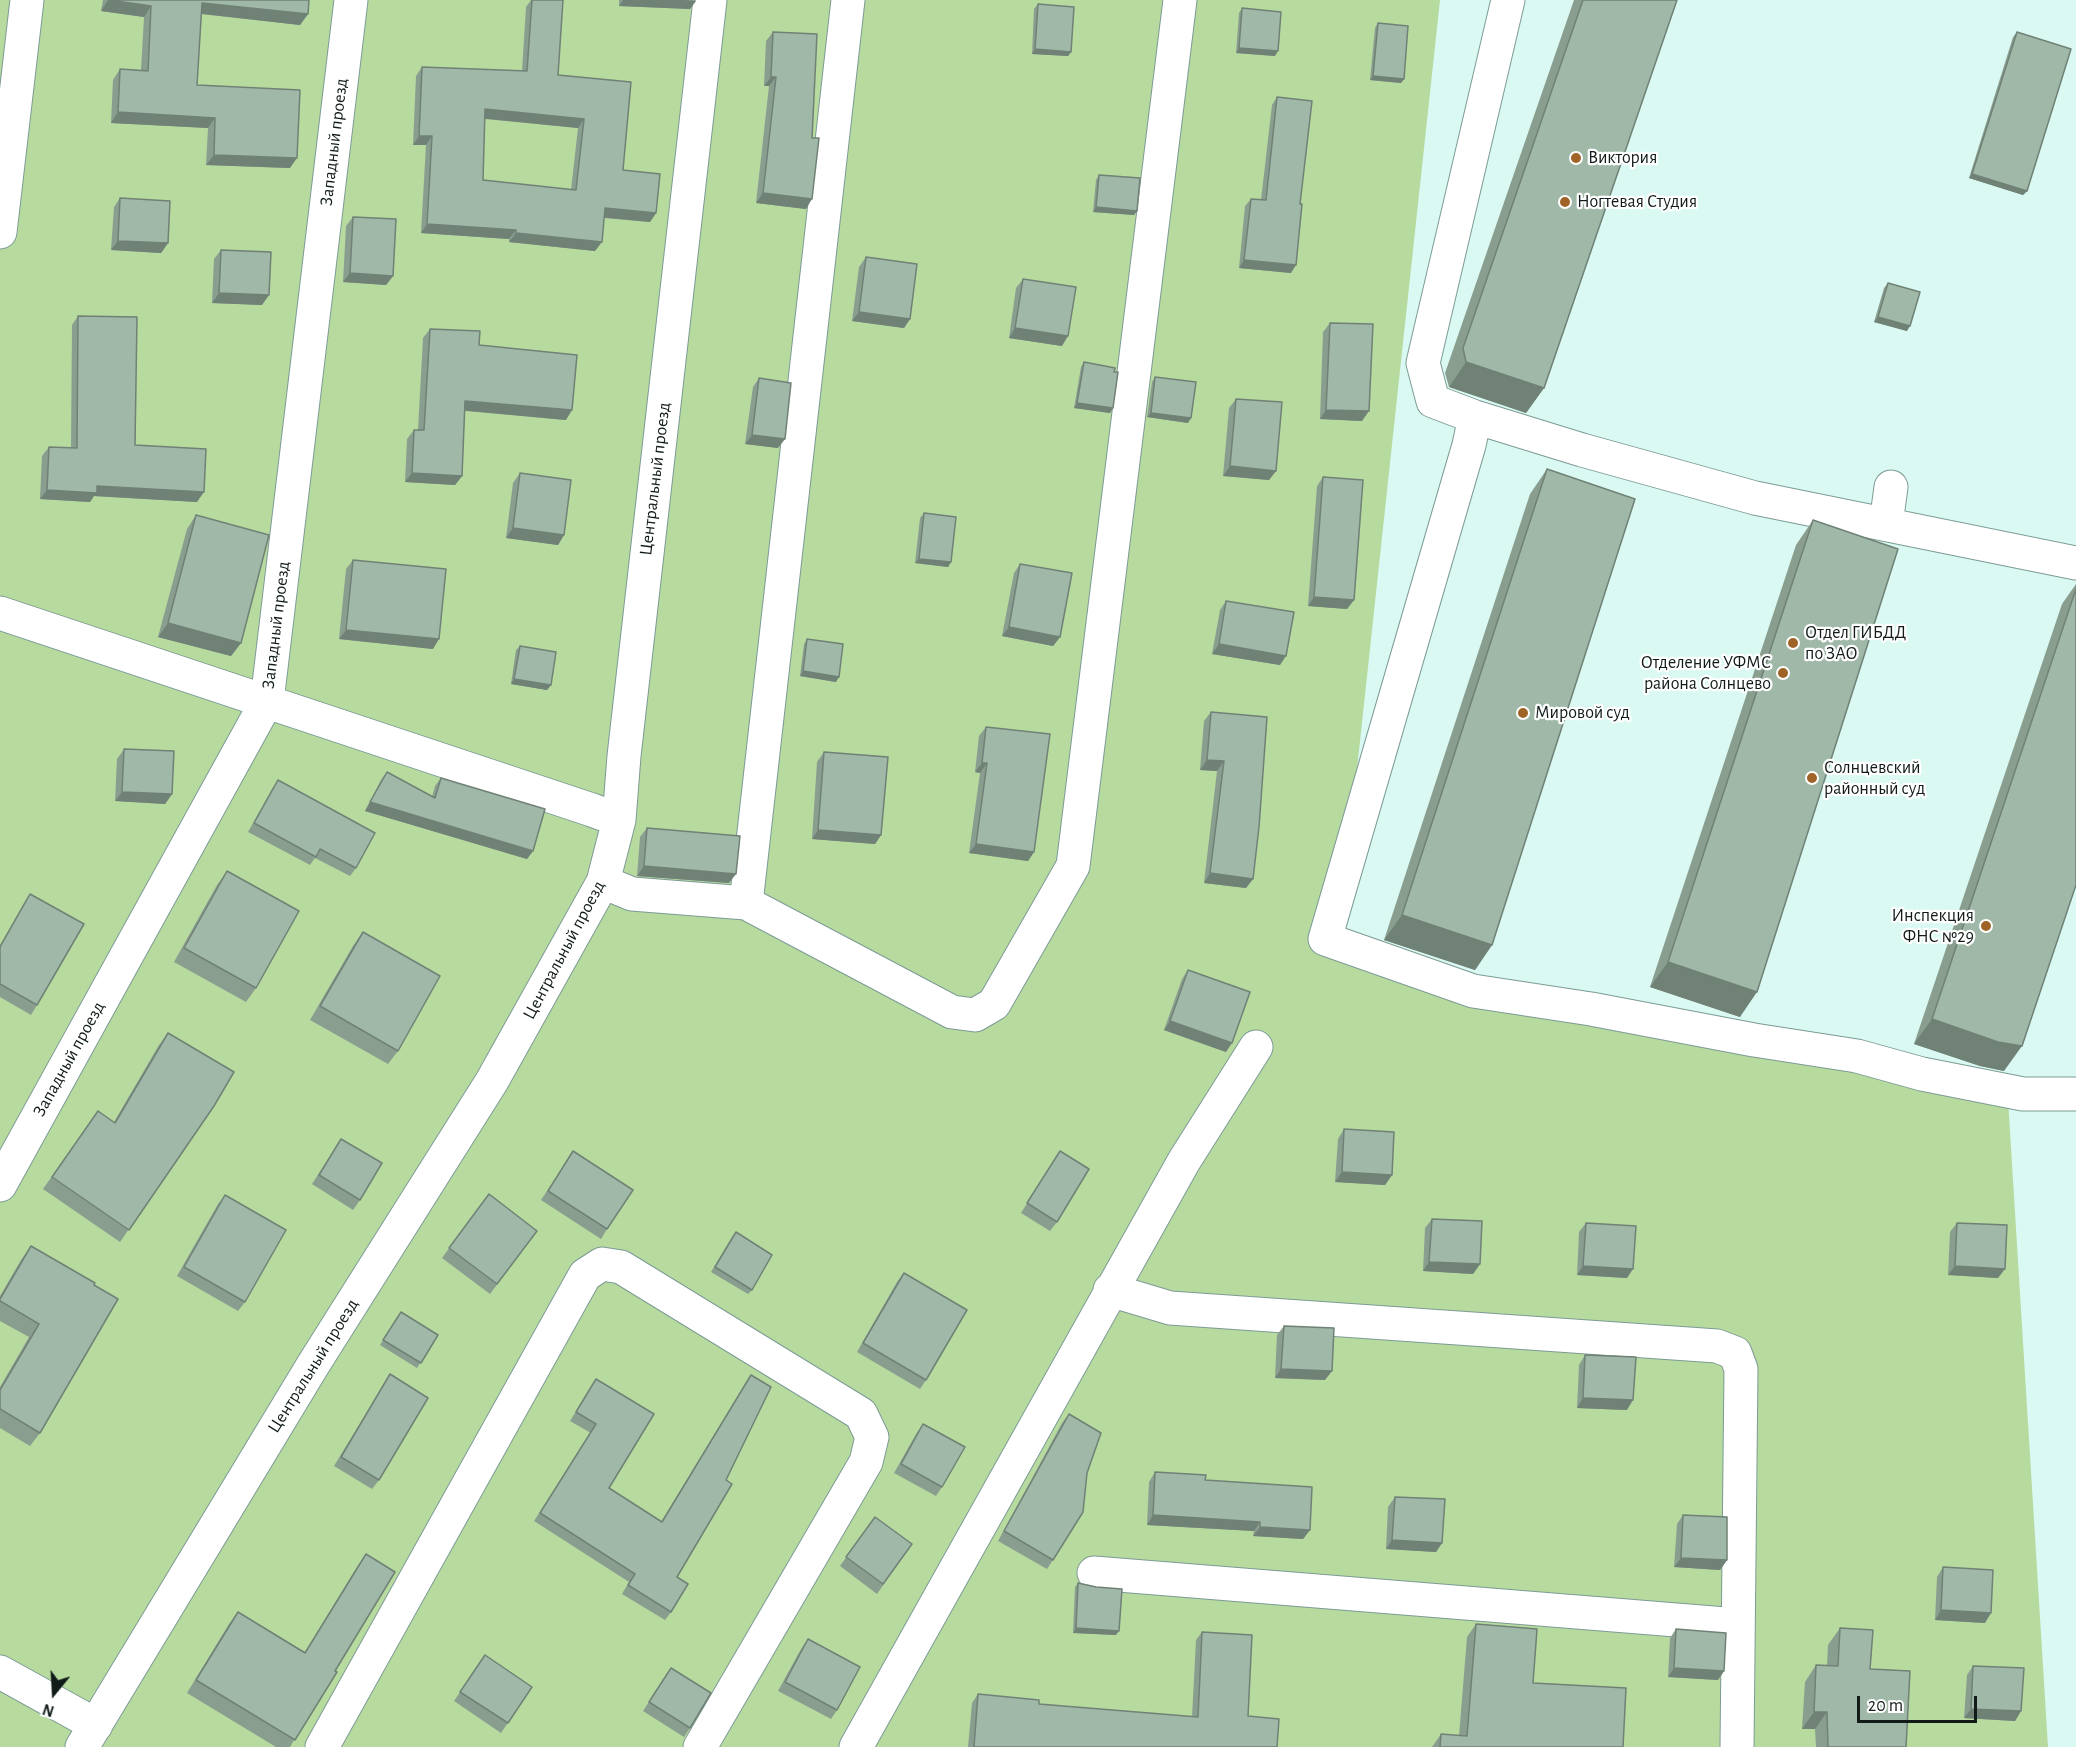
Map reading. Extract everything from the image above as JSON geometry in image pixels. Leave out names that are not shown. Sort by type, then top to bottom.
[{"type":"lane","points":[[0,232],[27,0]]},
{"type":"lane","name":"Западный проезд","points":[[0,1185],[267,701],[351,0]]},
{"type":"lane","name":"Центральный проезд","points":[[89,1736],[313,1365],[492,1081],[603,882],[619,820],[624,756],[710,0]]},
{"type":"lane","points":[[746,903],[848,0]]},
{"type":"lane","points":[[603,882],[632,894],[746,903],[952,1012],[975,1015],[994,1004],[1073,866],[1180,0]]},
{"type":"lane","points":[[1508,0],[1423,363],[1433,401],[1475,417],[1582,450],[1755,498],[2076,563]]},
{"type":"lane","points":[[1475,417],[1469,445],[1325,939],[1473,991],[1591,1009],[1754,1040],[1857,1056],[1922,1074],[2023,1094],[2076,1094]]},
{"type":"lane","points":[[1886,524],[1891,487]]},
{"type":"lane","points":[[0,613],[619,820]]},
{"type":"lane","points":[[856,1747],[1110,1290],[1184,1161],[1256,1047]]},
{"type":"lane","points":[[322,1747],[585,1275],[602,1264],[621,1266],[861,1414],[872,1437],[866,1462],[700,1747]]},
{"type":"lane","points":[[1110,1290],[1170,1308],[1717,1346],[1735,1353],[1741,1369],[1737,1747]]},
{"type":"lane","points":[[1094,1573],[1738,1625]]},
{"type":"lane","points":[[0,1672],[89,1736]]},
{"type":"green space","points":[[0,0],[1440,0],[1337,954],[2007,1083],[2048,1747],[0,1747]]},
{"type":"building","points":[[109,0],[309,0],[308,14],[202,3],[197,85],[300,90],[297,158],[214,155],[215,118],[118,112],[120,69],[148,71],[151,6]]},
{"type":"building","points":[[532,0],[563,0],[558,75],[631,82],[623,170],[660,174],[656,213],[605,208],[602,242],[516,233],[516,230],[427,224],[432,136],[419,136],[422,67],[527,71]],"holes":[[[485,109],[584,119],[576,190],[483,180]]]},
{"type":"building","points":[[1583,0],[1677,0],[1544,388],[1466,362],[1463,348]]},
{"type":"building","points":[[1038,4],[1074,7],[1071,52],[1035,49]]},
{"type":"building","points":[[1242,8],[1281,12],[1278,51],[1239,48]]},
{"type":"building","points":[[1378,23],[1408,26],[1404,79],[1373,76]]},
{"type":"building","points":[[773,32],[817,34],[812,138],[819,138],[812,199],[763,193],[776,77],[771,77]]},
{"type":"building","points":[[2017,32],[2071,49],[2027,191],[1972,174]]},
{"type":"building","points":[[1277,97],[1312,101],[1300,204],[1302,204],[1296,265],[1244,260],[1251,199],[1266,200]]},
{"type":"building","points":[[1099,175],[1140,178],[1137,211],[1096,207]]},
{"type":"building","points":[[120,198],[170,201],[168,243],[118,241]]},
{"type":"building","points":[[353,217],[396,219],[393,276],[350,273]]},
{"type":"building","points":[[221,250],[271,252],[269,295],[219,293]]},
{"type":"building","points":[[866,257],[917,264],[910,319],[859,312]]},
{"type":"building","points":[[1023,279],[1076,287],[1068,336],[1015,328]]},
{"type":"building","points":[[1888,283],[1920,292],[1910,326],[1878,317]]},
{"type":"building","points":[[78,316],[137,317],[135,445],[206,449],[204,492],[97,486],[97,493],[47,490],[49,447],[77,448]]},
{"type":"building","points":[[1330,323],[1373,324],[1369,411],[1326,410]]},
{"type":"building","points":[[430,329],[480,331],[479,345],[577,355],[572,410],[465,401],[462,476],[412,473],[414,430],[424,430]]},
{"type":"building","points":[[1084,362],[1115,368],[1114,372],[1118,372],[1113,408],[1077,403]]},
{"type":"building","points":[[1155,377],[1196,382],[1191,418],[1151,413]]},
{"type":"building","points":[[759,378],[791,383],[785,439],[752,435]]},
{"type":"building","points":[[1236,399],[1282,402],[1276,471],[1230,466]]},
{"type":"building","points":[[1547,469],[1635,499],[1492,945],[1402,915]]},
{"type":"building","points":[[520,473],[571,480],[564,535],[513,528]]},
{"type":"building","points":[[1323,477],[1363,480],[1354,600],[1314,597]]},
{"type":"building","points":[[924,513],[956,517],[951,562],[919,559]]},
{"type":"building","points":[[196,515],[269,535],[241,643],[168,623]]},
{"type":"building","points":[[1813,520],[1898,549],[1757,992],[1668,962]]},
{"type":"building","points":[[353,560],[446,569],[439,639],[346,630]]},
{"type":"building","points":[[1020,564],[1072,573],[1060,637],[1009,627]]},
{"type":"building","points":[[2076,589],[2076,885],[2022,1046],[1998,1042],[1932,1019]]},
{"type":"building","points":[[1226,601],[1294,612],[1286,656],[1219,644]]},
{"type":"building","points":[[807,639],[843,644],[839,677],[803,671]]},
{"type":"building","points":[[520,646],[556,652],[551,685],[514,679]]},
{"type":"building","points":[[1211,712],[1267,717],[1253,879],[1210,873],[1224,761],[1207,760]]},
{"type":"building","points":[[986,727],[1050,734],[1034,852],[976,844],[987,763],[982,763]]},
{"type":"building","points":[[124,749],[174,751],[172,794],[122,792]]},
{"type":"building","points":[[824,752],[888,757],[881,835],[818,830]]},
{"type":"building","points":[[387,772],[435,798],[441,778],[545,809],[533,851],[370,802]]},
{"type":"building","points":[[278,780],[375,833],[356,868],[320,849],[316,857],[254,823]]},
{"type":"building","points":[[647,828],[740,836],[736,874],[644,866]]},
{"type":"building","points":[[227,871],[299,911],[256,988],[184,948]]},
{"type":"building","points":[[30,894],[84,924],[37,1005],[0,984],[0,947]]},
{"type":"building","points":[[363,932],[440,976],[398,1051],[320,1006]]},
{"type":"building","points":[[1188,970],[1250,992],[1232,1043],[1170,1021]]},
{"type":"building","points":[[168,1033],[234,1072],[214,1106],[129,1230],[52,1177],[98,1111],[115,1123]]},
{"type":"building","points":[[1344,1129],[1394,1132],[1392,1175],[1342,1172]]},
{"type":"building","points":[[341,1139],[382,1163],[360,1200],[319,1175]]},
{"type":"building","points":[[573,1151],[633,1190],[607,1229],[548,1191]]},
{"type":"building","points":[[1060,1151],[1089,1169],[1057,1222],[1027,1203]]},
{"type":"building","points":[[489,1194],[537,1231],[497,1284],[449,1248]]},
{"type":"building","points":[[225,1195],[286,1230],[245,1302],[184,1267]]},
{"type":"building","points":[[1432,1219],[1482,1221],[1480,1264],[1429,1262]]},
{"type":"building","points":[[1586,1223],[1636,1226],[1633,1269],[1583,1266]]},
{"type":"building","points":[[1957,1223],[2007,1225],[2005,1269],[1955,1266]]},
{"type":"building","points":[[736,1232],[772,1255],[752,1290],[715,1267]]},
{"type":"building","points":[[31,1246],[118,1299],[40,1433],[0,1409],[0,1390],[39,1324],[0,1301]]},
{"type":"building","points":[[904,1273],[967,1310],[926,1380],[863,1343]]},
{"type":"building","points":[[401,1312],[438,1335],[421,1363],[383,1340]]},
{"type":"building","points":[[1284,1326],[1334,1328],[1332,1371],[1281,1369]]},
{"type":"building","points":[[1585,1355],[1636,1357],[1633,1400],[1583,1398]]},
{"type":"building","points":[[390,1374],[428,1398],[379,1480],[341,1457]]},
{"type":"building","points":[[751,1375],[771,1387],[726,1480],[732,1484],[677,1577],[688,1584],[671,1612],[628,1585],[635,1574],[540,1513],[596,1424],[576,1412],[596,1379],[654,1414],[609,1488],[662,1522]]},
{"type":"building","points":[[1069,1414],[1101,1433],[1087,1473],[1083,1512],[1053,1560],[1004,1531]]},
{"type":"building","points":[[923,1424],[965,1447],[942,1487],[901,1464]]},
{"type":"building","points":[[1155,1472],[1206,1475],[1205,1480],[1312,1487],[1310,1530],[1260,1527],[1260,1522],[1153,1515]]},
{"type":"building","points":[[1395,1497],[1445,1499],[1442,1543],[1392,1540]]},
{"type":"building","points":[[1683,1515],[1727,1517],[1727,1560],[1681,1558]]},
{"type":"building","points":[[875,1517],[912,1544],[883,1584],[846,1557]]},
{"type":"building","points":[[366,1554],[395,1572],[295,1740],[196,1680],[238,1612],[305,1653]]},
{"type":"building","points":[[1943,1567],[1993,1570],[1991,1613],[1941,1610]]},
{"type":"building","points":[[1078,1583],[1122,1589],[1119,1631],[1076,1628]]},
{"type":"building","points":[[1476,1624],[1537,1629],[1533,1683],[1626,1688],[1623,1747],[1440,1747],[1441,1734],[1467,1736]]},
{"type":"building","points":[[1840,1628],[1873,1630],[1870,1669],[1910,1671],[1906,1747],[1828,1747],[1827,1712],[1814,1712],[1816,1665],[1838,1666]]},
{"type":"building","points":[[1676,1629],[1726,1633],[1724,1671],[1674,1668]]},
{"type":"building","points":[[1202,1632],[1252,1635],[1248,1716],[1279,1719],[1277,1747],[974,1747],[978,1694],[1039,1700],[1039,1704],[1198,1717]]},
{"type":"building","points":[[808,1639],[860,1667],[837,1710],[785,1682]]},
{"type":"building","points":[[485,1655],[532,1687],[508,1723],[460,1692]]},
{"type":"building","points":[[1973,1666],[2024,1668],[2021,1711],[1971,1709]]},
{"type":"building","points":[[671,1668],[711,1693],[690,1728],[649,1702]]},
{"type":"place","name":"Виктория","points":[[1576,158]]},
{"type":"place","name":"Ногтевая Студия","points":[[1565,202]]},
{"type":"place","name":"Отдел ГИБДД по ЗАО","points":[[1793,643]]},
{"type":"place","name":"Отделение УФМС района Солнцево","points":[[1783,673]]},
{"type":"place","name":"Мировой суд","points":[[1523,713]]},
{"type":"place","name":"Солнцевский районный суд","points":[[1812,778]]},
{"type":"place","name":"Инспекция ФНС №29","points":[[1986,926]]}]
